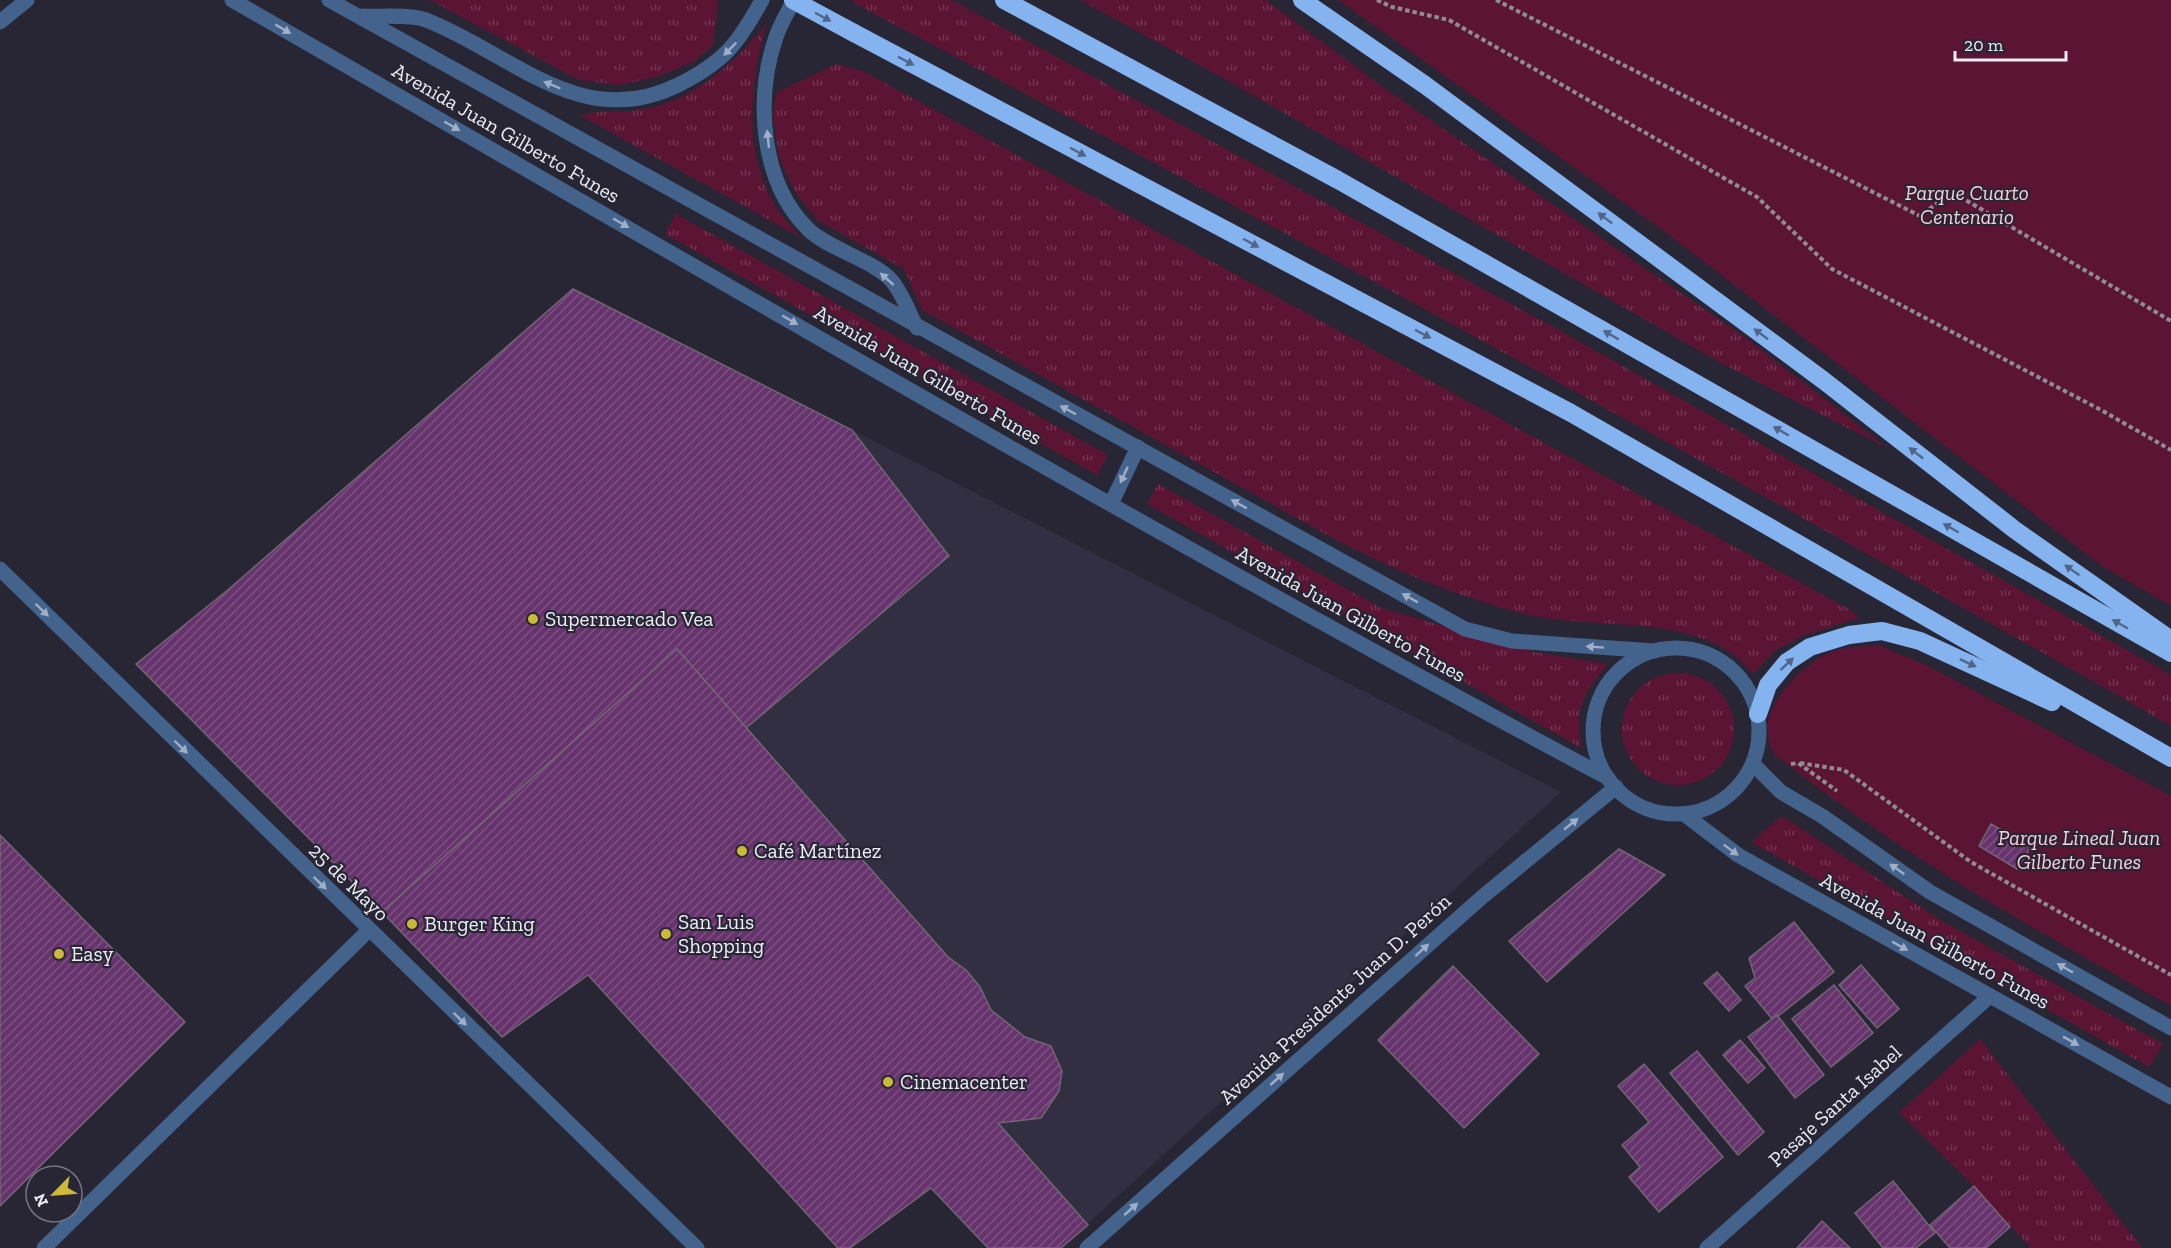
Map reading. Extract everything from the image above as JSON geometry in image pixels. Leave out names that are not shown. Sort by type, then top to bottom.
[{"type":"highway","points":[[793,0],[1571,412],[2165,754]]},
{"type":"highway","points":[[1004,0],[1338,180],[2171,653]]},
{"type":"highway","points":[[1302,0],[1425,85],[1823,380],[2015,530],[2171,640]]},
{"type":"highway","points":[[1758,714],[1768,685],[1786,662],[1810,647],[1849,635],[1882,632],[1920,641],[2165,754]]},
{"type":"street","points":[[0,22],[27,0]]},
{"type":"street","name":"Avenida Juan Gilberto Funes","points":[[232,0],[1111,504],[1612,782]]},
{"type":"street","name":"Avenida Juan Gilberto Funes","points":[[329,0],[917,328],[1138,447],[1465,629],[1512,641],[1654,651]]},
{"type":"street","points":[[360,16],[424,18],[551,85],[588,98],[614,100],[647,97],[705,71],[728,52],[743,35],[762,0]]},
{"type":"street","points":[[793,0],[776,36],[765,92],[770,158],[778,184],[792,210],[810,232],[891,279],[917,328]]},
{"type":"street","points":[[1111,504],[1138,447]]},
{"type":"street","name":"25 de Mayo","points":[[0,569],[697,1248]]},
{"type":"street","points":[[1681,648],[1707,654],[1730,668],[1748,689],[1758,714],[1759,740],[1756,767],[1725,798],[1706,809],[1684,814],[1663,813],[1642,807],[1623,795],[1612,782],[1597,754],[1593,728],[1598,702],[1611,680],[1630,662],[1654,651],[1681,648]]},
{"type":"street","name":"Avenida Juan Gilberto Funes","points":[[1756,767],[1781,792],[1822,816],[1930,891],[2171,1028]]},
{"type":"street","name":"Avenida Presidente Juan D. Perón","points":[[1087,1248],[1612,782]]},
{"type":"street","name":"Avenida Juan Gilberto Funes","points":[[1684,814],[1738,855],[2171,1097]]},
{"type":"street","points":[[44,1248],[369,930]]},
{"type":"street","name":"Pasaje Santa Isabel","points":[[1707,1248],[1990,996]]},
{"type":"path","points":[[1377,0],[1392,7],[1449,20],[1757,197],[1832,269],[2101,410],[2171,450]]},
{"type":"path","points":[[1496,0],[1920,216],[1952,192],[2171,321]]},
{"type":"path","points":[[1798,763],[1845,797]]},
{"type":"path","points":[[1756,767],[1798,763],[1844,770],[1971,862],[2171,975]]},
{"type":"shaded area","points":[[573,289],[1561,792],[1061,1248],[988,1248],[931,1188],[850,1248],[838,1248],[588,975],[382,912],[136,664],[229,589]]},
{"type":"green space","points":[[430,0],[718,0],[713,45],[693,62],[659,76],[620,85],[579,80]]},
{"type":"green space","points":[[853,0],[952,0],[1557,329],[2171,675],[2171,726],[1514,358],[852,2]]},
{"type":"green space","points":[[1080,0],[1266,0],[1380,85],[1746,338],[1889,449],[1721,363],[1221,77]]},
{"type":"green space","name":"Parque Cuarto Centenario","points":[[1338,0],[2171,0],[2171,606],[2102,566],[1665,232]]},
{"type":"green space","points":[[766,24],[756,69],[752,115],[753,138],[764,183],[774,204],[800,237],[581,116],[631,111],[672,101],[708,81],[723,69]]},
{"type":"green space","points":[[837,64],[863,71],[1852,611],[1858,618],[1802,636],[1776,650],[1753,674],[1733,654],[1708,640],[1650,627],[1557,620],[1530,615],[1432,584],[1338,541],[922,310],[904,269],[817,220],[795,192],[779,158],[773,114],[777,92]]},
{"type":"green space","points":[[676,214],[1108,455],[1097,475],[665,234]]},
{"type":"green space","points":[[1158,484],[1381,608],[1534,652],[1608,664],[1592,684],[1582,702],[1579,722],[1581,748],[1147,504]]},
{"type":"green space","name":"Parque Lineal Juan Gilberto Funes","points":[[1878,645],[1926,665],[2171,796],[2171,1006],[1966,888],[1868,823],[1773,753],[1768,737],[1768,721],[1778,700],[1795,678],[1816,660],[1837,650]]},
{"type":"green space","points":[[1678,673],[1700,677],[1718,689],[1730,707],[1734,729],[1730,751],[1718,769],[1700,781],[1678,785],[1656,781],[1638,769],[1626,751],[1622,729],[1626,707],[1638,689],[1656,677]]},
{"type":"green space","points":[[1782,816],[1942,921],[2163,1044],[2149,1067],[1751,842]]},
{"type":"green space","points":[[1980,1039],[2142,1248],[2031,1248],[1974,1186],[1899,1113]]},
{"type":"building","name":"Supermercado Vea","points":[[573,289],[852,430],[949,556],[746,728],[677,649],[382,912],[136,664],[229,589]]},
{"type":"building","name":"San Luis Shopping","points":[[677,649],[948,957],[966,970],[980,987],[991,1010],[1025,1037],[1051,1046],[1062,1071],[1059,1091],[1041,1118],[998,1123],[1088,1225],[1061,1248],[988,1248],[931,1188],[850,1248],[838,1248],[588,975],[502,1037],[382,912]]},
{"type":"building","points":[[1991,824],[2031,847],[2017,869],[1979,846]]},
{"type":"building","name":"Easy","points":[[0,835],[185,1022],[42,1164],[24,1164],[24,1182],[0,1206]]},
{"type":"building","points":[[1619,849],[1665,875],[1547,982],[1509,941]]},
{"type":"building","points":[[1794,922],[1834,972],[1773,1020],[1745,986],[1755,978],[1749,958]]},
{"type":"building","points":[[1861,965],[1899,1009],[1877,1028],[1839,985]]},
{"type":"building","points":[[1453,966],[1539,1054],[1464,1128],[1378,1040]]},
{"type":"building","points":[[1717,972],[1741,1000],[1729,1011],[1704,983]]},
{"type":"building","points":[[1834,985],[1873,1033],[1831,1067],[1792,1019]]},
{"type":"building","points":[[1777,1015],[1824,1075],[1795,1098],[1748,1037]]},
{"type":"building","points":[[1740,1040],[1765,1068],[1748,1083],[1723,1055]]},
{"type":"building","points":[[1697,1051],[1764,1132],[1738,1155],[1670,1073]]},
{"type":"building","points":[[1644,1064],[1723,1157],[1659,1212],[1629,1177],[1640,1167],[1622,1145],[1649,1122],[1618,1086]]},
{"type":"building","points":[[1893,1181],[1935,1233],[1916,1248],[1883,1248],[1855,1213]]},
{"type":"building","points":[[1974,1186],[2010,1227],[1986,1248],[1950,1248],[1930,1225]]},
{"type":"building","points":[[1822,1221],[1850,1248],[1797,1248]]},
{"type":"place","name":"Supermercado Vea","points":[[533,619]]},
{"type":"place","name":"Café Martínez","points":[[742,851]]},
{"type":"place","name":"Burger King","points":[[412,924]]},
{"type":"place","name":"San Luis Shopping","points":[[666,934]]},
{"type":"place","name":"Easy","points":[[59,954]]},
{"type":"place","name":"Cinemacenter","points":[[888,1082]]}]
